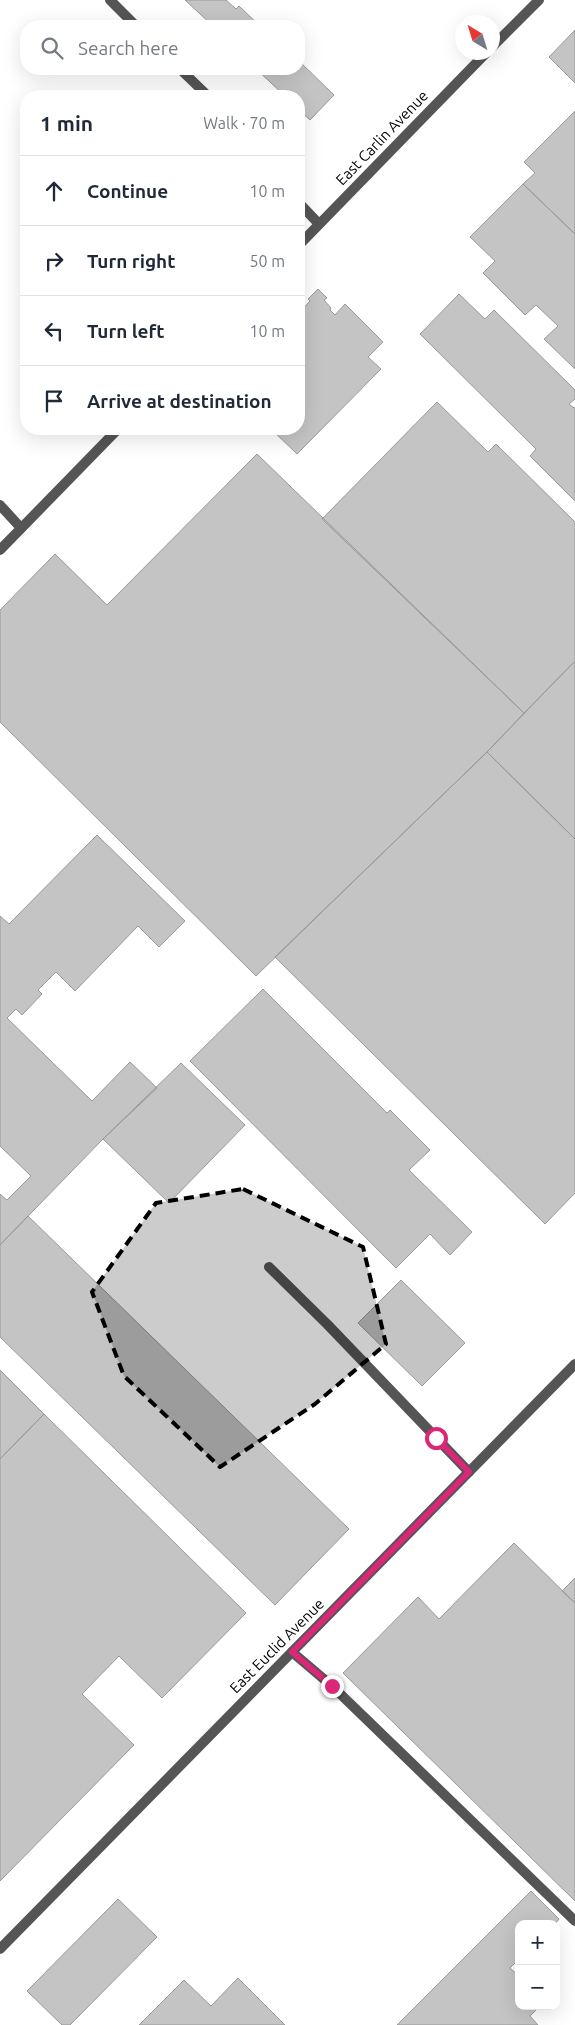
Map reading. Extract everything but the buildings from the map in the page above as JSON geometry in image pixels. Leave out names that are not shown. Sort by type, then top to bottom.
[{"type":"street","points":[[110,0],[130,20]]},
{"type":"street","points":[[500,39],[538,0]]},
{"type":"street","name":"East Carlin Avenue","points":[[305,239],[479,60]]},
{"type":"street","points":[[186,75],[202,90]]},
{"type":"street","points":[[305,209],[319,224]]},
{"type":"street","points":[[0,550],[112,435]]},
{"type":"street","points":[[0,505],[22,528]]},
{"type":"street","points":[[269,1267],[469,1472]]},
{"type":"street","name":"East Euclid Avenue","points":[[0,1949],[575,1364]]},
{"type":"street","points":[[292,1652],[332,1686],[575,1921]]},
{"type":"highlighted area","points":[[243,1189],[363,1247],[386,1344],[315,1404],[220,1467],[124,1376],[92,1292],[156,1203]]},
{"type":"route","points":[[332,1686],[292,1652],[469,1472],[436,1438]]}]
